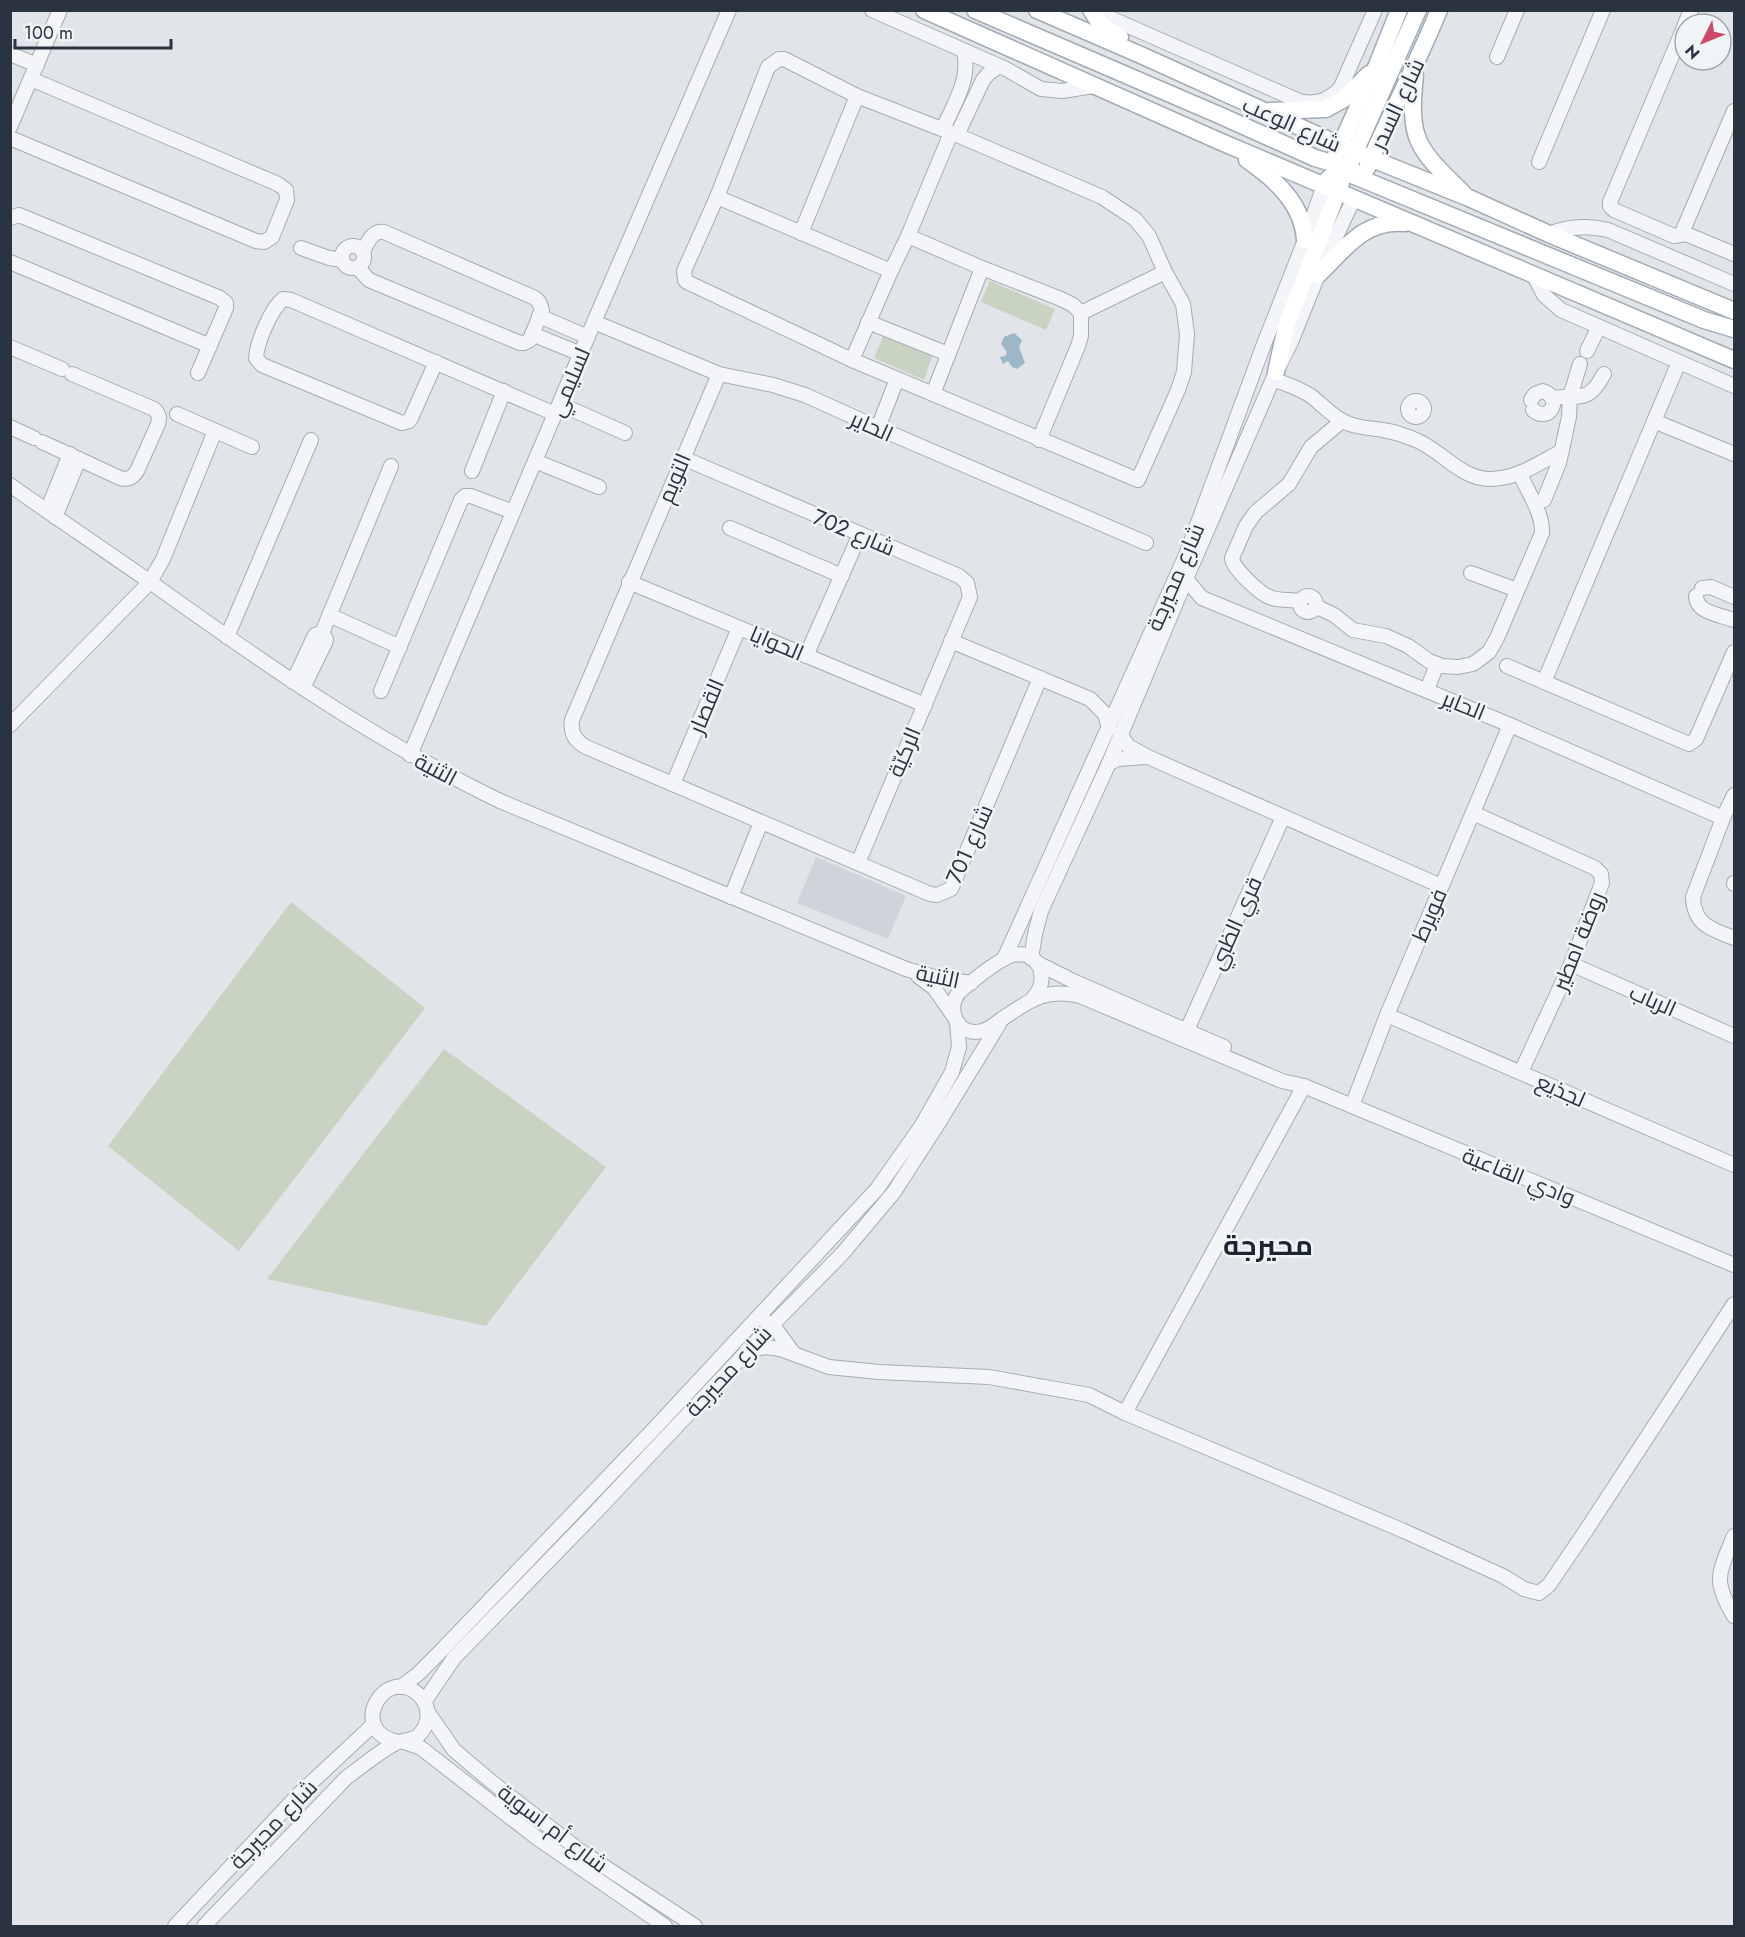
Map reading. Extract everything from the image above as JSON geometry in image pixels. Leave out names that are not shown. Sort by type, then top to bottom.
[{"type":"main road","name":"شارع الوعب","points":[[924,10],[1219,141],[1734,360]]},
{"type":"main road","points":[[975,10],[1347,171],[1704,320],[1734,329]]},
{"type":"main road","name":"شارع الوعب","points":[[1037,10],[1347,149],[1469,198],[1734,311]]},
{"type":"main road","points":[[1091,10],[1101,25],[1131,43],[1143,56]]},
{"type":"main road","name":"شارع السدر","points":[[1347,149],[1399,10]]},
{"type":"main road","points":[[1274,375],[1286,327],[1339,191],[1346,186],[1347,149],[1418,10]]},
{"type":"main road","name":"شارع السدر","points":[[1371,159],[1416,65],[1439,10]]},
{"type":"main road","points":[[1265,112],[1317,110],[1336,105],[1377,65]]},
{"type":"main road","points":[[1416,65],[1412,112],[1418,141],[1429,159],[1469,198]]},
{"type":"main road","points":[[1219,141],[1263,172],[1279,187],[1300,215],[1305,240]]},
{"type":"main road","points":[[1339,191],[1331,176],[1361,168],[1371,159]]},
{"type":"main road","points":[[1318,275],[1358,236],[1375,225],[1397,222],[1424,227]]},
{"type":"street","points":[[10,127],[60,10]]},
{"type":"street","name":"لسليمي","points":[[410,755],[729,10]]},
{"type":"street","points":[[872,10],[1014,73],[1034,86],[1062,91],[1098,86]]},
{"type":"street","points":[[1091,10],[1310,104],[1322,102],[1340,89],[1375,10]]},
{"type":"street","points":[[1497,57],[1517,10]]},
{"type":"street","points":[[1539,162],[1604,10]]},
{"type":"street","points":[[852,360],[908,236],[950,133],[964,78],[966,63],[964,52]]},
{"type":"street","points":[[1673,53],[1610,206],[1614,210],[1674,236],[1686,234],[1734,254]]},
{"type":"street","points":[[10,54],[34,72],[278,184],[286,190],[287,200],[272,237],[264,242],[10,138]]},
{"type":"street","points":[[784,59],[857,96],[1102,197],[1136,219],[1149,236],[1165,272],[1183,303],[1187,334],[1184,372],[1139,478],[1135,480],[852,360],[687,282],[684,271],[717,197],[771,63],[784,59]]},
{"type":"street","points":[[950,133],[980,84],[989,72],[998,67]]},
{"type":"street","points":[[801,233],[857,96]]},
{"type":"street","points":[[1681,235],[1734,111]]},
{"type":"street","name":"شارع محيرجة","points":[[1033,998],[1038,993],[1043,977],[1034,960],[1035,934],[1041,912],[1109,764],[1127,688],[1186,555],[1305,240],[1339,191]]},
{"type":"street","name":"شارع محيرجة","points":[[401,1687],[439,1653],[765,1321],[877,1189],[912,1140],[952,1072],[958,1047],[952,1009],[955,997],[1004,959],[1173,609],[1274,375],[1291,342],[1318,275],[1339,191]]},
{"type":"street","points":[[717,197],[891,271]]},
{"type":"street","points":[[10,218],[19,215],[220,298],[226,303],[226,308],[198,373]]},
{"type":"street","points":[[1549,234],[1572,227],[1602,228],[1734,284]]},
{"type":"street","points":[[302,248],[328,258],[342,260],[350,268],[358,268],[363,263],[363,251],[373,235],[384,232],[535,298],[542,305],[542,310],[528,342],[520,343],[369,280],[358,268]]},
{"type":"street","points":[[908,236],[1061,299],[1081,313],[1081,336],[1078,346],[1039,440]]},
{"type":"street","points":[[1697,268],[1708,243]]},
{"type":"street","points":[[342,260],[343,252],[349,247],[357,246],[363,251]]},
{"type":"street","points":[[10,262],[210,346]]},
{"type":"street","points":[[933,394],[982,268]]},
{"type":"street","points":[[1081,313],[1165,272]]},
{"type":"street","points":[[1533,274],[1538,285],[1552,303],[1561,310],[1734,386]]},
{"type":"street","points":[[436,362],[409,422],[402,423],[262,365],[256,358],[257,349],[276,305],[283,299],[291,300],[504,391],[625,433]]},
{"type":"street","points":[[539,316],[588,337]]},
{"type":"street","name":"الحاير","points":[[594,322],[719,374],[773,385],[805,395],[1146,543]]},
{"type":"street","points":[[868,322],[948,354]]},
{"type":"street","points":[[1587,351],[1599,327]]},
{"type":"street","points":[[532,334],[581,354]]},
{"type":"street","points":[[10,347],[153,409],[158,413],[160,419],[133,477],[127,479],[120,478],[10,427]]},
{"type":"street","points":[[1544,682],[1679,362]]},
{"type":"street","points":[[1544,500],[1562,451],[1569,417],[1570,397],[1580,364]]},
{"type":"street","name":"التويم","points":[[629,582],[719,374]]},
{"type":"street","points":[[1532,405],[1543,414],[1550,412],[1553,405],[1552,398],[1580,397],[1590,393],[1604,374]]},
{"type":"street","points":[[1274,375],[1309,394],[1342,421],[1355,426],[1400,434],[1429,447],[1474,477],[1491,479],[1520,472],[1562,451]]},
{"type":"street","points":[[878,428],[897,379]]},
{"type":"street","points":[[472,471],[504,391]]},
{"type":"street","points":[[177,414],[252,447]]},
{"type":"street","points":[[1400,434],[1412,416]]},
{"type":"street","points":[[1342,421],[1311,447],[1289,484],[1256,512],[1246,526],[1232,558],[1235,568],[1267,597],[1300,601],[1306,596],[1311,596],[1317,601],[1317,607],[1329,612],[1353,630],[1386,636],[1437,664],[1458,668],[1473,664],[1485,656],[1497,638],[1538,545],[1542,527],[1539,512],[1520,472]]},
{"type":"street","points":[[1654,421],[1734,454]]},
{"type":"street","points":[[10,725],[150,582],[162,559],[215,431]]},
{"type":"street","points":[[227,637],[311,440]]},
{"type":"street","points":[[51,514],[75,457]]},
{"type":"street","name":"شارع 702","points":[[683,458],[963,579],[969,587],[970,597],[951,641]]},
{"type":"street","points":[[535,461],[599,487]]},
{"type":"street","points":[[298,685],[325,643],[326,639],[322,633],[391,466]]},
{"type":"street","name":"الثنية","points":[[10,485],[298,685],[410,755],[500,801],[906,969],[921,977],[934,988],[955,1019]]},
{"type":"street","points":[[381,691],[461,500],[465,496],[471,496],[513,512]]},
{"type":"street","points":[[730,528],[842,576]]},
{"type":"street","points":[[806,656],[860,534]]},
{"type":"street","points":[[1471,573],[1517,590]]},
{"type":"street","name":"الحاير","points":[[1186,579],[1202,598],[1728,815]]},
{"type":"street","name":"الحوايا","points":[[629,582],[924,705]]},
{"type":"street","name":"شارع 701","points":[[629,582],[572,720],[575,738],[586,747],[930,894],[937,895],[951,889],[1040,678]]},
{"type":"street","points":[[1734,597],[1711,587],[1699,592],[1697,605],[1702,609],[1734,620]]},
{"type":"street","points":[[1173,609],[1185,602],[1202,598]]},
{"type":"street","points":[[329,615],[400,647]]},
{"type":"street","name":"القصار","points":[[674,784],[739,628]]},
{"type":"street","points":[[951,641],[1090,699],[1105,714],[1115,731],[1128,746],[1148,757],[1441,886]]},
{"type":"street","name":"الركيّة","points":[[858,863],[951,641]]},
{"type":"street","points":[[1507,666],[1686,743],[1692,743],[1696,739],[1734,652]]},
{"type":"street","points":[[1427,690],[1437,664]]},
{"type":"street","points":[[1090,699],[1110,699],[1127,688]]},
{"type":"street","name":"فويرط","points":[[1352,1106],[1387,1015],[1510,724]]},
{"type":"street","points":[[1109,764],[1118,759],[1148,757]]},
{"type":"street","points":[[1734,795],[1728,815],[1693,897],[1693,906],[1699,920],[1705,926],[1734,938]]},
{"type":"street","name":"روضة امطير","points":[[1473,813],[1595,868],[1601,874],[1602,883],[1571,964],[1521,1072]]},
{"type":"street","name":"قري الظبي","points":[[1186,1030],[1283,817]]},
{"type":"street","points":[[731,897],[761,822]]},
{"type":"street","points":[[1004,959],[1017,954],[1034,960]]},
{"type":"street","name":"وادي القاعية","points":[[1034,960],[1073,981],[1290,1077],[1304,1086]]},
{"type":"street","name":"الرباب","points":[[1571,964],[1734,1036]]},
{"type":"street","name":"الثنية","points":[[906,969],[938,978],[971,983]]},
{"type":"street","name":"وادي القاعية","points":[[1033,998],[1051,993],[1080,996],[1282,1081],[1304,1086],[1734,1265]]},
{"type":"street","points":[[955,1019],[963,1028],[972,1032],[981,1032],[1033,998]]},
{"type":"street","name":"لجذيع","points":[[1387,1015],[1734,1165]]},
{"type":"street","name":"شارع محيرجة","points":[[426,1706],[454,1658],[747,1350],[765,1321],[842,1254],[894,1192],[1004,1018]]},
{"type":"street","points":[[1125,1413],[1304,1086]]},
{"type":"street","points":[[747,1350],[765,1347],[780,1349],[829,1367],[879,1372],[989,1377],[1089,1395],[1125,1413],[1404,1531],[1503,1576],[1524,1589],[1539,1593],[1549,1585],[1587,1529],[1734,1304]]},
{"type":"street","points":[[765,1321],[778,1332],[794,1354]]},
{"type":"street","points":[[1734,1536],[1719,1579],[1724,1600],[1734,1616]]},
{"type":"street","points":[[392,1688],[410,1689],[418,1694],[426,1706],[427,1720],[424,1728],[419,1735],[401,1742],[383,1737],[374,1724],[373,1706],[377,1698],[392,1688]]},
{"type":"street","name":"شارع أم اسوية","points":[[426,1706],[454,1750],[493,1783],[579,1850],[695,1926]]},
{"type":"street","name":"شارع محيرجة","points":[[175,1926],[299,1794],[374,1724]]},
{"type":"street","name":"شارع محيرجة","points":[[204,1926],[347,1777],[401,1742]]},
{"type":"street","name":"شارع أم اسوية","points":[[401,1742],[421,1748],[537,1838],[665,1926]]},
{"type":"shaded area","points":[[816,857],[906,896],[888,939],[797,903]]},
{"type":"green space","points":[[990,281],[1055,309],[1046,330],[981,302]]},
{"type":"green space","points":[[885,332],[933,354],[924,380],[874,358]]},
{"type":"green space","points":[[291,902],[425,1008],[239,1251],[108,1146]]},
{"type":"green space","points":[[444,1049],[606,1167],[486,1326],[267,1279]]},
{"type":"water","points":[[1014,333],[1022,340],[1019,347],[1025,363],[1017,369],[1012,367],[1008,361],[1003,364],[1000,357],[1005,356],[1007,352],[1001,344],[1004,337]]},
{"type":"district","name":"محيرجة","points":[[1268,1245]]}]
